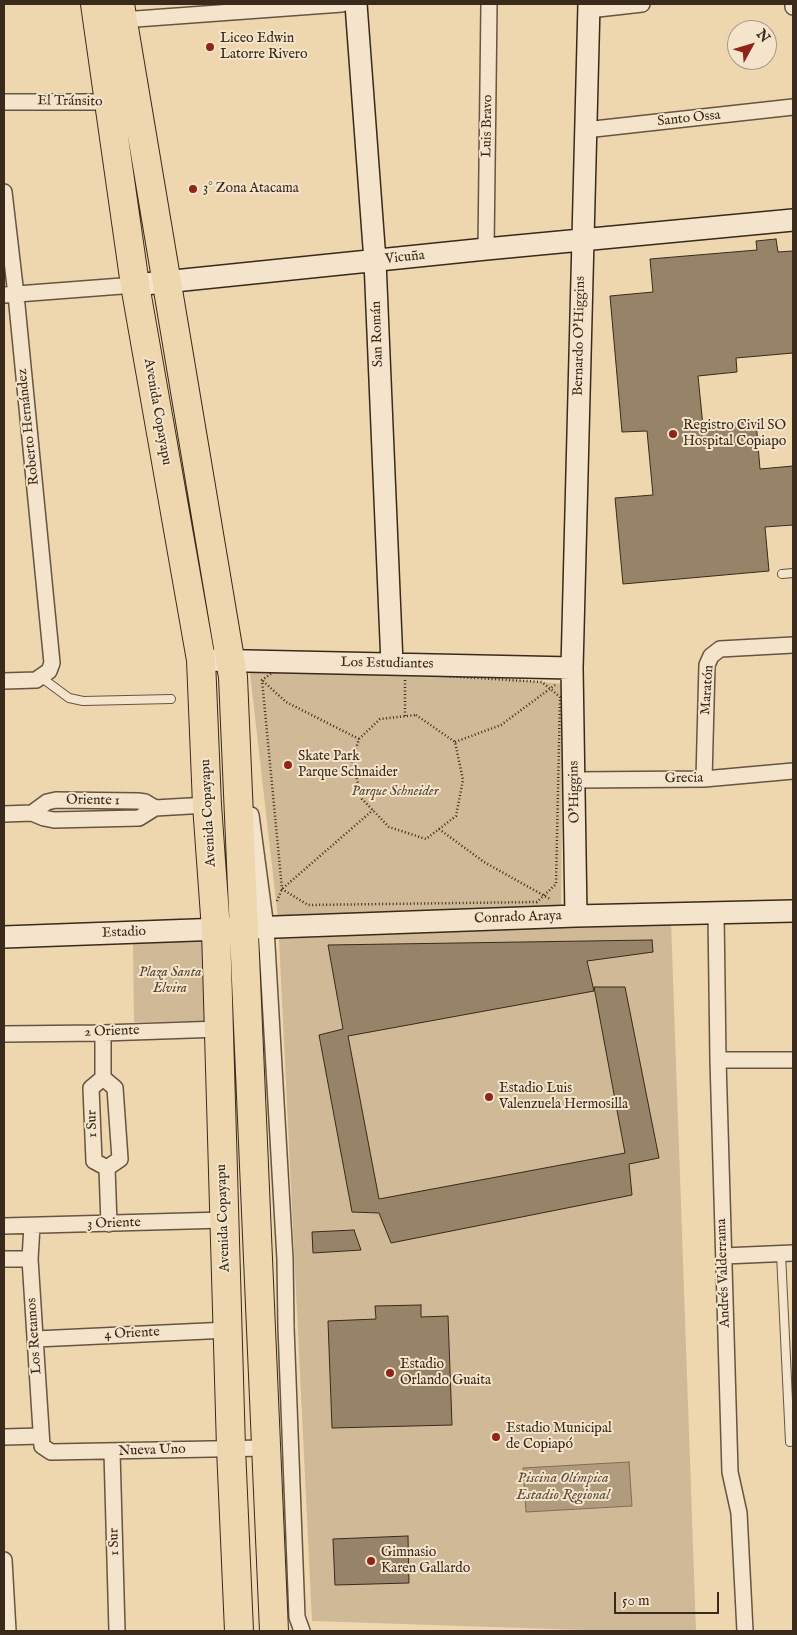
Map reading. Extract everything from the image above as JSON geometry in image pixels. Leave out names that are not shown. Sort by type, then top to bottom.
[{"type":"highway","name":"Avenida Copayapu","points":[[95,4],[135,285],[201,660],[220,1029],[231,1448],[239,1631]]},
{"type":"highway","name":"Avenida Copayapu","points":[[121,12],[231,669],[255,929],[265,1440],[274,1631]]},
{"type":"highway","points":[[127,234],[142,260],[166,282]]},
{"type":"street","points":[[121,12],[342,4]]},
{"type":"street","name":"San Román","points":[[356,4],[375,261],[399,669]]},
{"type":"street","name":"Luis Bravo","points":[[486,249],[489,4]]},
{"type":"street","points":[[589,7],[642,4]]},
{"type":"street","name":"Bernardo O'Higgins","points":[[572,668],[589,7]]},
{"type":"street","name":"El Tránsito","points":[[4,102],[108,103],[136,100]]},
{"type":"street","name":"Santo Ossa","points":[[585,130],[793,107]]},
{"type":"street","name":"Roberto Hernández","points":[[4,192],[10,295],[52,663],[49,672],[42,678]]},
{"type":"street","name":"Vicuña","points":[[10,295],[135,285],[793,220]]},
{"type":"street","name":"Maratón","points":[[704,779],[707,664],[711,656],[720,649],[793,644]]},
{"type":"street","name":"Los Estudiantes","points":[[201,660],[231,669],[572,668]]},
{"type":"street","name":"O'Higgins","points":[[572,668],[576,916]]},
{"type":"street","points":[[4,681],[30,681],[42,678]]},
{"type":"street","name":"Grecia","points":[[575,780],[704,779],[793,771]]},
{"type":"street","name":"Oriente 1","points":[[4,814],[32,812],[44,818],[54,820],[139,818],[155,808],[207,805]]},
{"type":"street","name":"Conrado Araya","points":[[255,929],[576,916],[793,911]]},
{"type":"street","name":"Andrés Valderrama","points":[[716,913],[718,1060],[730,1472],[739,1513],[745,1631]]},
{"type":"street","name":"Estadio","points":[[4,937],[255,929]]},
{"type":"street","name":"Avenida Copayapu","points":[[255,929],[285,1258],[297,1617],[302,1631]]},
{"type":"street","name":"2 Oriente","points":[[4,1034],[220,1029]]},
{"type":"street","points":[[103,1033],[103,1078]]},
{"type":"street","points":[[718,1060],[793,1060]]},
{"type":"street","name":"1 Sur","points":[[103,1078],[115,1088],[120,1159],[107,1168],[94,1161],[91,1088],[103,1078]]},
{"type":"street","points":[[107,1168],[109,1224]]},
{"type":"street","name":"3 Oriente","points":[[4,1226],[224,1220]]},
{"type":"street","name":"Los Retamos","points":[[32,1226],[30,1259],[42,1441]]},
{"type":"street","points":[[724,1256],[787,1254]]},
{"type":"street","points":[[4,1259],[30,1259]]},
{"type":"street","name":"Avenida Copayapu","points":[[265,1440],[286,1327]]},
{"type":"street","name":"4 Oriente","points":[[36,1339],[228,1330]]},
{"type":"street","name":"Nueva Uno","points":[[4,1437],[42,1441],[52,1452],[231,1448],[265,1440]]},
{"type":"street","name":"1 Sur","points":[[112,1452],[117,1631]]},
{"type":"street","points":[[4,1560],[8,1631]]},
{"type":"lane","points":[[782,574],[793,573]]},
{"type":"lane","points":[[42,678],[69,698],[84,701],[171,699]]},
{"type":"lane","points":[[787,1254],[790,1442]]},
{"type":"path","points":[[262,680],[282,666],[399,669],[542,682],[560,697],[556,884],[537,902],[308,905],[282,889]]},
{"type":"path","points":[[399,669],[405,716]]},
{"type":"path","points":[[262,680],[286,702],[359,739]]},
{"type":"path","points":[[262,680],[282,889]]},
{"type":"path","points":[[456,742],[500,726],[551,690]]},
{"type":"path","points":[[405,716],[416,716],[456,742],[464,780],[456,816],[426,839],[389,827],[362,799],[352,761],[359,739],[380,719],[405,716]]},
{"type":"path","points":[[282,889],[373,810]]},
{"type":"path","points":[[439,829],[484,862],[544,895]]},
{"type":"green space","name":"Parque Schneider","points":[[405,669],[563,684],[561,909],[278,918],[250,673]]},
{"type":"green space","name":"Estadio Municipal de Copiapó","points":[[671,922],[696,1631],[614,1631],[312,1621],[279,939]]},
{"type":"green space","name":"Plaza Santa Elvira","points":[[133,941],[207,941],[208,1021],[134,1022]]},
{"type":"water","name":"Piscina Olímpica Estadio Regional","points":[[629,1462],[632,1506],[526,1512],[523,1468]]},
{"type":"building","points":[[776,239],[778,252],[793,251],[793,353],[736,358],[737,372],[698,376],[703,426],[756,421],[760,469],[793,466],[793,525],[765,527],[769,571],[623,584],[615,498],[653,495],[647,431],[622,432],[610,296],[653,292],[650,259],[757,250],[756,241]]},
{"type":"building","points":[[652,940],[653,952],[587,961],[594,991],[348,1036],[379,1199],[625,1153],[594,987],[625,987],[659,1158],[629,1164],[632,1195],[391,1243],[379,1213],[352,1212],[319,1035],[343,1029],[328,945]]},
{"type":"building","points":[[354,1230],[361,1250],[313,1253],[312,1232]]},
{"type":"building","name":"Estadio Orlando Guaita","points":[[421,1305],[421,1317],[448,1316],[452,1425],[332,1428],[328,1321],[376,1319],[375,1306]]},
{"type":"building","name":"Gimnasio Karen Gallardo","points":[[408,1536],[409,1583],[335,1585],[333,1539]]},
{"type":"place","name":"Liceo Edwin Latorre Rivero","points":[[210,47]]},
{"type":"place","name":"3° Zona Atacama","points":[[193,189]]},
{"type":"place","name":"Registro Civil SO Hospital Copiapo","points":[[673,434]]},
{"type":"place","name":"Skate Park Parque Schnaider","points":[[288,765]]},
{"type":"place","name":"Estadio Luis Valenzuela Hermosilla","points":[[489,1097]]},
{"type":"place","name":"Estadio Orlando Guaita","points":[[390,1373]]},
{"type":"place","name":"Estadio Municipal de Copiapó","points":[[496,1437]]},
{"type":"place","name":"Gimnasio Karen Gallardo","points":[[371,1561]]}]
